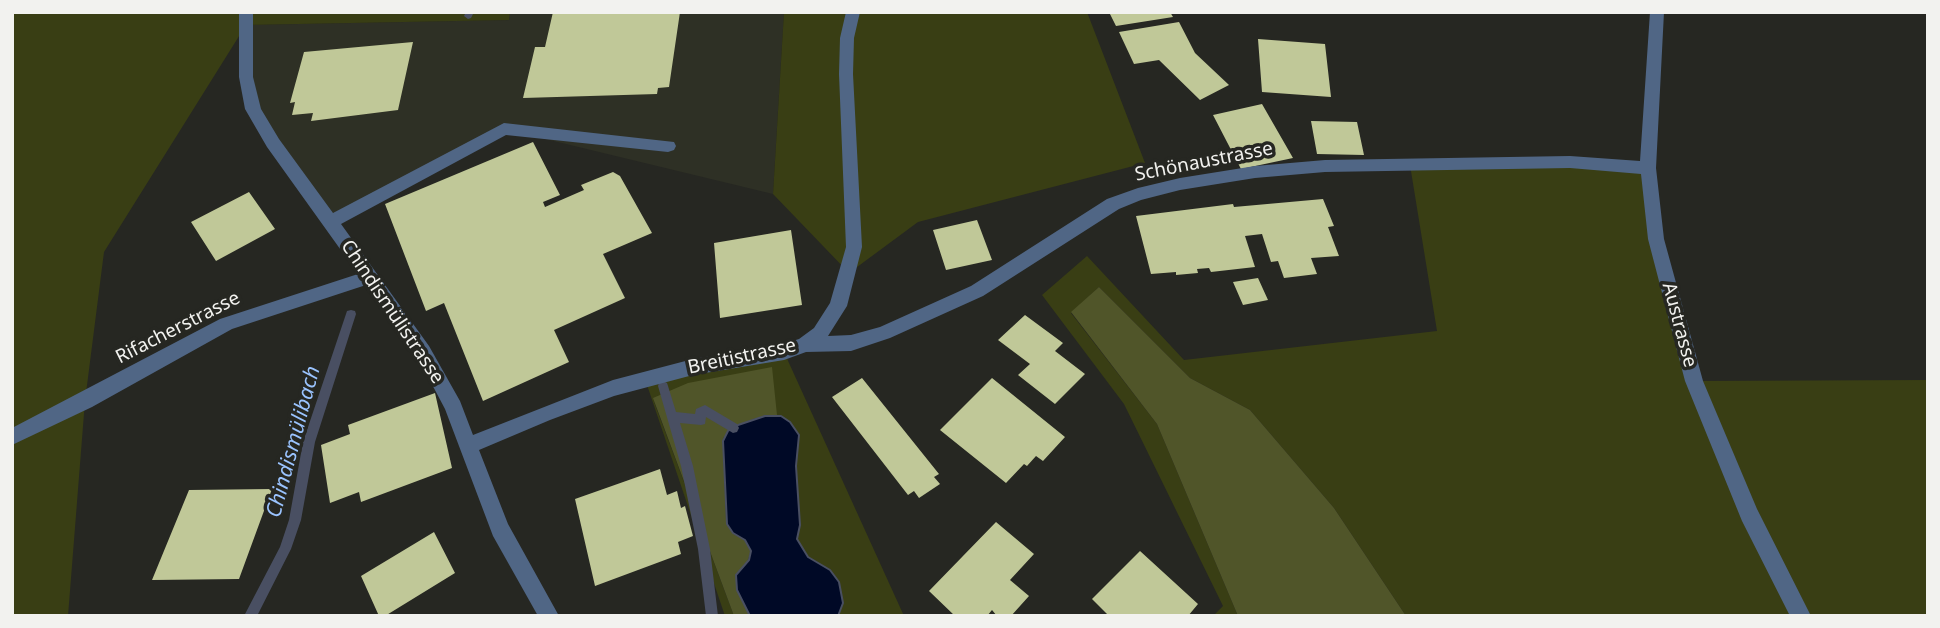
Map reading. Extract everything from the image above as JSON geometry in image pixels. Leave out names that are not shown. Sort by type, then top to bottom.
[{"type":"street","name":"Chindismülistrasse","points":[[246,12],[246,77],[253,109],[273,143],[423,352],[453,407],[500,529],[549,616]]},
{"type":"street","name":"Breitistrasse","points":[[469,445],[555,409],[624,385],[693,367],[783,352],[805,344],[820,332],[834,313],[852,263],[854,214],[846,54],[853,12]]},
{"type":"street","name":"Austrasse","points":[[1657,12],[1648,167],[1657,239],[1677,326],[1695,381],[1749,514],[1801,616]]},
{"type":"street","points":[[330,222],[504,129],[668,146]]},
{"type":"street","name":"Schönaustrasse","points":[[805,344],[851,342],[884,333],[977,291],[1113,204],[1138,194],[1180,184],[1303,166],[1570,162],[1648,167]]},
{"type":"street","name":"Rifacherstrasse","points":[[12,437],[85,401],[226,324],[267,308],[370,276]]},
{"type":"shaded area","points":[[510,12],[784,12],[773,194],[504,129],[330,222],[253,109],[246,25],[509,20]]},
{"type":"green space","points":[[12,12],[510,12],[509,20],[246,25],[104,252],[85,401],[68,616],[12,616]]},
{"type":"green space","points":[[784,12],[1087,12],[1145,163],[918,222],[849,273],[773,194]]},
{"type":"green space","points":[[1410,165],[1648,168],[1694,381],[1928,380],[1928,616],[1406,616],[1334,508],[1250,410],[1190,378],[1099,287],[1071,313],[1157,424],[1238,616],[1213,616],[1223,606],[1124,404],[1042,295],[1087,256],[1184,360],[1437,331]]},
{"type":"green space","points":[[1099,287],[1190,378],[1250,410],[1334,508],[1406,616],[1238,616],[1157,424],[1071,312]]},
{"type":"green space","points":[[784,352],[904,616],[750,616],[653,399],[734,616],[725,616],[645,379]]},
{"type":"green space","points":[[772,367],[777,415],[753,419],[723,438],[726,520],[733,533],[745,540],[751,551],[737,590],[750,616],[734,616],[653,398],[688,383]]},
{"type":"water","points":[[765,416],[781,416],[790,422],[799,435],[796,466],[800,525],[797,539],[808,557],[830,570],[839,582],[843,603],[838,616],[750,616],[737,590],[736,575],[749,560],[751,551],[745,540],[733,533],[727,524],[723,441],[728,431],[738,425]]},
{"type":"building","points":[[553,12],[680,12],[669,87],[658,88],[657,94],[523,98],[535,47],[545,47]]},
{"type":"building","points":[[1109,12],[1170,12],[1173,17],[1116,26]]},
{"type":"building","points":[[1179,22],[1195,53],[1229,85],[1200,100],[1159,60],[1134,64],[1119,32]]},
{"type":"building","points":[[1258,39],[1325,44],[1331,97],[1262,92]]},
{"type":"building","points":[[413,42],[398,110],[311,121],[313,113],[292,115],[295,102],[290,103],[304,52]]},
{"type":"building","points":[[1262,104],[1293,158],[1241,169],[1213,115]]},
{"type":"building","points":[[1311,121],[1357,122],[1364,155],[1317,154]]},
{"type":"building","points":[[533,142],[560,195],[543,202],[545,207],[584,190],[581,185],[613,172],[620,176],[652,233],[603,254],[625,298],[554,330],[569,362],[483,401],[444,303],[426,311],[385,204]]},
{"type":"building","points":[[249,192],[275,229],[216,261],[191,222]]},
{"type":"building","points":[[1323,199],[1334,226],[1328,227],[1339,256],[1311,258],[1317,274],[1284,278],[1278,261],[1271,262],[1262,234],[1245,236],[1255,267],[1211,272],[1209,268],[1197,269],[1198,273],[1176,275],[1176,272],[1151,274],[1136,216],[1233,204],[1234,207]]},
{"type":"building","points":[[977,220],[992,260],[946,270],[933,230]]},
{"type":"building","points":[[791,230],[802,305],[720,318],[714,243]]},
{"type":"building","points":[[1258,278],[1268,300],[1243,305],[1233,282]]},
{"type":"building","points":[[1025,315],[1063,343],[1055,351],[1085,374],[1055,404],[1018,375],[1030,364],[998,340]]},
{"type":"building","points":[[862,378],[939,474],[934,477],[940,484],[919,498],[914,491],[908,495],[832,397]]},
{"type":"building","points":[[992,378],[1065,437],[1043,461],[1036,456],[1006,483],[940,430]]},
{"type":"building","points":[[435,393],[452,468],[361,502],[359,492],[330,503],[321,445],[350,434],[348,425]]},
{"type":"building","points":[[660,469],[667,495],[677,491],[681,508],[685,506],[693,536],[678,542],[681,554],[595,586],[575,499]]},
{"type":"building","points":[[272,489],[239,579],[152,580],[189,490]]},
{"type":"building","points":[[996,522],[1034,554],[1010,580],[1029,596],[1011,616],[997,616],[992,610],[987,616],[955,616],[929,591]]},
{"type":"building","points":[[434,532],[455,573],[385,616],[379,616],[361,576]]},
{"type":"building","points":[[1140,551],[1198,604],[1188,616],[1109,616],[1092,599]]},
{"type":"waterway","name":"Chindismülibach","points":[[468,16],[470,12]]},
{"type":"waterway","name":"Chindismülibach","points":[[250,616],[285,549],[295,520],[309,442],[351,314]]},
{"type":"waterway","points":[[663,386],[687,466],[704,549],[712,616]]},
{"type":"waterway","points":[[674,417],[701,420],[700,412],[705,410],[733,428]]}]
